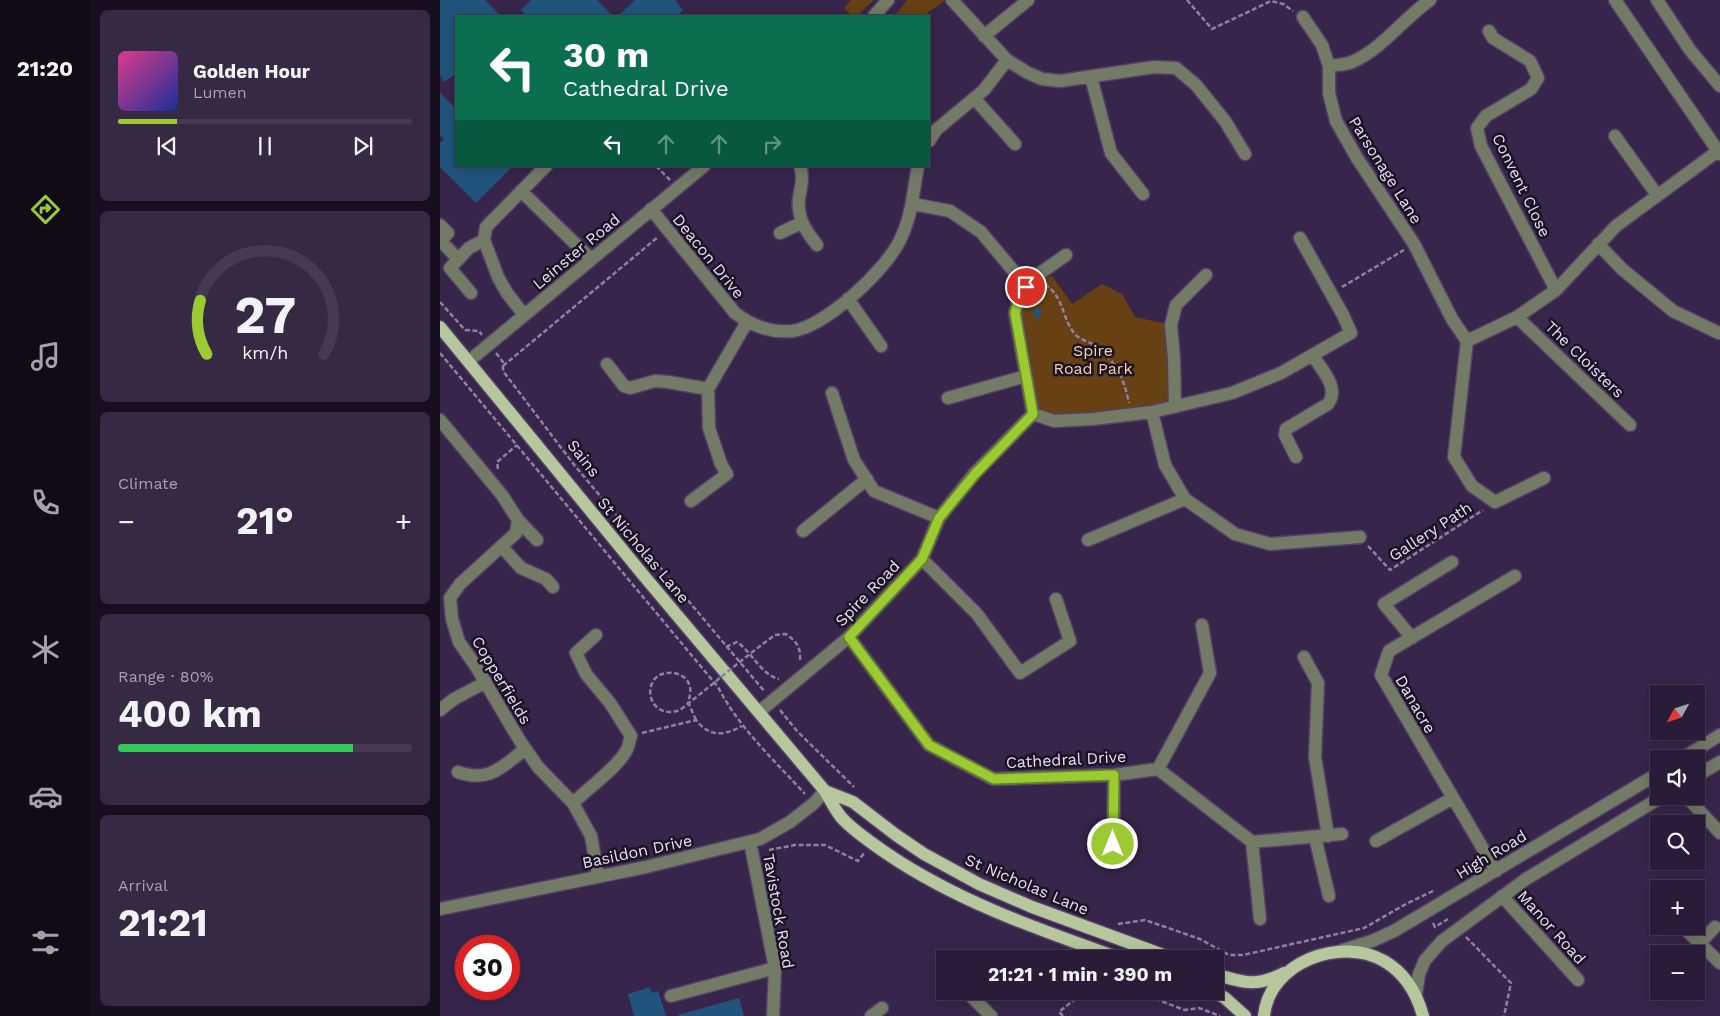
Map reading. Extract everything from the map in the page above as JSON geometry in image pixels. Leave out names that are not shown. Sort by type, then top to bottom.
[{"type":"main road","name":"St Nicholas Lane","points":[[440,327],[644,576],[825,791],[840,817],[872,843],[906,866],[943,887],[998,914],[1097,950]]},
{"type":"main road","name":"St Nicholas Lane","points":[[825,791],[853,802],[924,854],[979,884],[1032,907],[1149,950]]},
{"type":"main road","points":[[1224,977],[1258,982],[1275,977],[1315,956],[1336,952],[1368,954],[1384,960],[1403,976],[1418,998],[1424,1016]]},
{"type":"main road","points":[[1264,1016],[1270,996],[1276,985],[1295,967]]},
{"type":"main road","points":[[1224,997],[1244,1016]]},
{"type":"street","points":[[875,15],[888,0]]},
{"type":"street","points":[[952,0],[1007,60],[1042,79],[1060,81],[1154,67],[1176,68],[1196,85],[1225,121],[1245,154]]},
{"type":"street","points":[[984,36],[1028,0]]},
{"type":"street","points":[[1544,478],[1495,502],[1472,486],[1454,457],[1467,341],[1518,317],[1556,290],[1616,226],[1719,153],[1615,0]]},
{"type":"street","points":[[1657,0],[1690,50],[1720,86]]},
{"type":"street","points":[[1303,17],[1322,45],[1329,66],[1350,63],[1373,50],[1426,1]]},
{"type":"street","name":"Convent Close","points":[[1489,31],[1493,38],[1530,61],[1538,78],[1531,89],[1486,116],[1477,128],[1482,146],[1556,290]]},
{"type":"street","points":[[930,139],[936,130],[984,90],[1007,60]]},
{"type":"street","name":"Parsonage Lane","points":[[1329,66],[1329,93],[1336,121],[1357,158],[1414,244],[1452,319],[1467,341]]},
{"type":"street","points":[[1091,77],[1111,153],[1144,194]]},
{"type":"street","points":[[974,98],[1014,144]]},
{"type":"street","points":[[1615,136],[1657,196]]},
{"type":"street","points":[[524,315],[507,293],[498,277],[484,240],[486,227],[545,167]]},
{"type":"street","name":"Leinster Road","points":[[469,361],[703,167]]},
{"type":"street","points":[[800,167],[803,179],[799,199],[801,223],[817,245]]},
{"type":"street","name":"Deacon Drive","points":[[651,209],[724,302],[735,313],[747,322],[761,328],[778,331],[793,330],[808,326],[848,299],[878,272],[890,258],[906,227],[913,204],[918,167]]},
{"type":"street","points":[[521,191],[591,259]]},
{"type":"street","points":[[913,204],[950,212],[981,232],[1016,274]]},
{"type":"street","points":[[780,233],[801,223]]},
{"type":"street","points":[[440,225],[448,233],[440,241],[458,259]]},
{"type":"street","points":[[1066,255],[1035,277],[1021,293],[1015,313],[1033,414],[1054,421],[1152,412],[1232,393],[1281,373],[1351,333],[1332,293],[1300,238]]},
{"type":"street","points":[[471,293],[450,268],[469,248],[484,240]]},
{"type":"street","points":[[1598,244],[1622,269],[1673,311],[1719,332]]},
{"type":"street","points":[[1175,407],[1171,325],[1176,305],[1206,275]]},
{"type":"street","points":[[848,299],[881,346]]},
{"type":"street","name":"The Cloisters","points":[[1518,317],[1630,425]]},
{"type":"street","points":[[691,502],[727,474],[721,464],[709,428],[708,389],[747,322]]},
{"type":"street","points":[[1296,456],[1284,432],[1328,404],[1332,399],[1333,392],[1330,384],[1313,356]]},
{"type":"street","points":[[607,364],[624,386],[630,388],[655,381],[708,389]]},
{"type":"street","points":[[948,398],[1026,376]]},
{"type":"street","points":[[832,393],[854,460],[874,491],[939,518]]},
{"type":"street","points":[[1152,412],[1165,466],[1185,499],[1235,534],[1270,544],[1360,537]]},
{"type":"street","name":"Spire Road","points":[[759,712],[849,637],[922,559],[939,518],[975,474],[1033,414]]},
{"type":"street","points":[[440,420],[502,495],[518,520],[538,540]]},
{"type":"street","points":[[803,530],[867,479]]},
{"type":"street","points":[[1088,540],[1185,499]]},
{"type":"street","name":"Copperfields","points":[[518,520],[516,533],[445,596],[459,642],[486,682],[525,749],[538,767],[573,803],[591,836],[598,876]]},
{"type":"street","points":[[502,547],[521,568],[546,579],[553,587]]},
{"type":"street","points":[[922,559],[977,614],[1020,673],[1070,641],[1056,598]]},
{"type":"street","points":[[1412,638],[1384,604],[1452,562]]},
{"type":"street","name":"Danacre","points":[[1496,871],[1381,675],[1389,651],[1515,576]]},
{"type":"street","points":[[1202,625],[1210,673],[1158,770],[1252,842],[1342,834]]},
{"type":"street","points":[[573,803],[586,789],[610,769],[626,751],[630,736],[610,703],[586,674],[576,653],[596,635]]},
{"type":"street","name":"Cathedral Drive","points":[[849,637],[929,745],[994,779],[1114,775],[1158,770]]},
{"type":"street","points":[[1304,657],[1318,683],[1315,757],[1321,836],[1329,896]]},
{"type":"street","points":[[440,710],[454,699],[486,682]]},
{"type":"street","points":[[1696,750],[1720,735]]},
{"type":"street","points":[[458,772],[470,776],[486,776],[497,771],[525,749]]},
{"type":"street","points":[[1705,771],[1720,762]]},
{"type":"street","points":[[1113,862],[1114,775]]},
{"type":"street","name":"High Road","points":[[1336,952],[1394,931],[1650,778]]},
{"type":"street","name":"Basildon Drive","points":[[440,909],[751,847],[760,839],[790,822],[814,804],[825,791]]},
{"type":"street","points":[[1376,841],[1453,798]]},
{"type":"street","points":[[1418,998],[1419,974],[1424,960],[1457,929],[1502,896],[1567,853],[1650,803]]},
{"type":"street","points":[[1694,805],[1720,832]]},
{"type":"street","points":[[1252,842],[1260,919]]},
{"type":"street","name":"Tavistock Road","points":[[751,847],[774,968],[773,1016]]},
{"type":"street","name":"Manor Road","points":[[1502,896],[1578,980]]},
{"type":"street","points":[[1700,943],[1715,927]]},
{"type":"street","points":[[1692,935],[1720,963]]},
{"type":"street","points":[[671,996],[774,968]]},
{"type":"street","points":[[975,1000],[991,1016]]},
{"type":"street","points":[[870,1016],[882,1008]]},
{"type":"path","points":[[1187,0],[1212,29],[1271,1],[1283,4],[1303,17]]},
{"type":"path","points":[[657,167],[678,188]]},
{"type":"path","points":[[503,366],[659,236]]},
{"type":"path","points":[[1332,293],[1414,244]]},
{"type":"path","points":[[1035,277],[1048,286],[1058,298],[1068,324],[1075,334],[1084,341],[1096,346],[1117,368],[1124,382],[1131,415]]},
{"type":"path","name":"Sains","points":[[440,304],[465,330],[479,331],[502,362],[504,371],[576,466],[772,700]]},
{"type":"path","points":[[440,353],[718,687],[726,703],[742,726],[814,804]]},
{"type":"path","points":[[498,470],[497,462],[517,445]]},
{"type":"path","name":"Gallery Path","points":[[1360,537],[1390,570],[1495,502]]},
{"type":"path","points":[[742,726],[730,733],[717,733],[703,729],[696,720],[692,711],[688,702],[691,694],[690,686],[684,678],[675,672],[664,673],[656,678],[651,686],[650,696],[653,703],[663,712],[673,713],[687,705],[694,699],[729,671],[736,666],[757,648],[775,635],[786,634],[795,640],[800,652],[798,667]]},
{"type":"path","points":[[726,647],[737,642],[744,646],[770,677],[780,679],[786,677]]},
{"type":"path","points":[[630,736],[696,720]]},
{"type":"path","points":[[751,847],[825,846],[858,861],[864,854]]},
{"type":"path","points":[[1435,926],[1448,919]]},
{"type":"path","points":[[1468,939],[1512,983],[1504,1016]]},
{"type":"path","points":[[1063,1016],[1060,1012],[1074,1000]]},
{"type":"path","points":[[1158,1000],[1185,1010],[1199,1008],[1220,1016]]},
{"type":"green space","points":[[851,0],[874,0],[858,15],[851,15],[844,8]]},
{"type":"green space","points":[[907,0],[944,1],[924,15],[896,15]]},
{"type":"green space","name":"Spire Road Park","points":[[1046,276],[1053,277],[1072,304],[1102,284],[1122,294],[1135,317],[1171,325],[1175,407],[1054,421],[1033,414],[1015,313],[1021,293]]},
{"type":"building","points":[[440,0],[485,0],[500,15],[455,15],[455,75],[444,82],[440,75]]},
{"type":"building","points":[[531,0],[597,0],[612,15],[526,15],[521,10]]},
{"type":"building","points":[[635,0],[675,0],[683,10],[678,15],[619,15]]},
{"type":"building","points":[[440,93],[455,108],[455,167],[512,167],[476,203],[440,167],[440,143],[444,139],[440,135]]},
{"type":"building","points":[[1038,306],[1042,313],[1037,319],[1032,313]]},
{"type":"building","points":[[650,987],[652,993],[658,991],[666,1016],[634,1016],[628,994]]},
{"type":"building","points":[[739,998],[744,1016],[678,1015]]},
{"type":"route","points":[[1026,287],[1021,293],[1015,313],[1033,414],[975,474],[939,518],[922,559],[849,637],[929,745],[994,779],[1114,775],[1113,844]]}]
